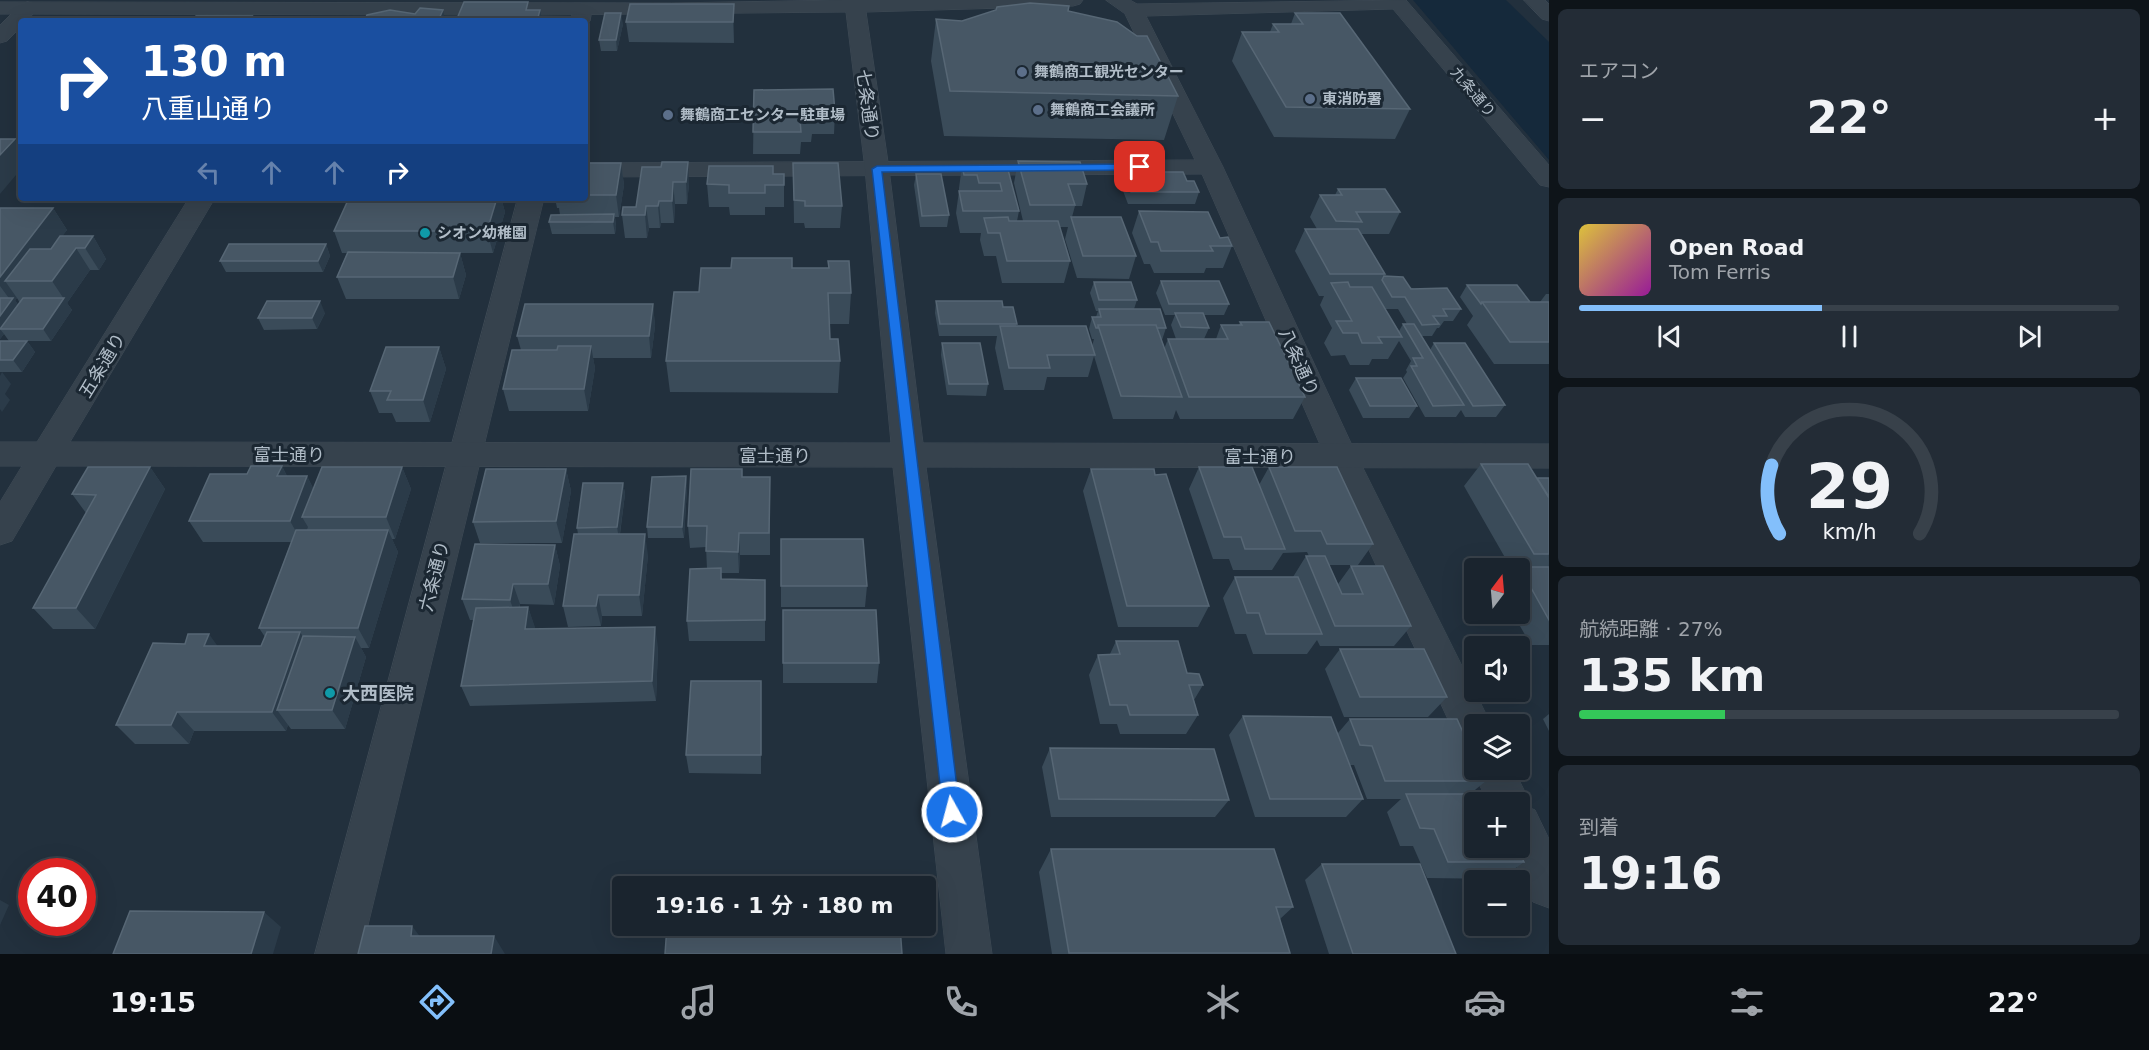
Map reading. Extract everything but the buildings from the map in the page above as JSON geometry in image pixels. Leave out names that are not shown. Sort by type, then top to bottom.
[{"type":"street","points":[[0,9],[581,15],[855,3],[1073,0]]},
{"type":"street","points":[[1534,0],[1549,15]]},
{"type":"street","name":"七条通り","points":[[855,3],[877,169],[908,455],[969,954]]},
{"type":"street","name":"九条通り","points":[[1124,5],[1398,3],[1549,180]]},
{"type":"street","name":"八条通り","points":[[1124,5],[1211,167],[1341,456],[1465,714]]},
{"type":"street","points":[[18,18],[28,8]]},
{"type":"street","points":[[0,37],[18,18]]},
{"type":"street","points":[[588,170],[1211,167]]},
{"type":"street","name":"五条通り","points":[[0,531],[200,201]]},
{"type":"street","name":"六条通り","points":[[338,954],[530,201]]},
{"type":"street","name":"富士通り","points":[[0,454],[1549,456]]},
{"type":"street","points":[[1530,846],[1549,886]]},
{"type":"water","points":[[1413,0],[1506,0],[1549,42],[1549,160]]},
{"type":"place","name":"舞鶴商工観光センター","points":[[1022,72]]},
{"type":"place","name":"東消防署","points":[[1310,99]]},
{"type":"place","name":"舞鶴商工会議所","points":[[1038,110]]},
{"type":"place","name":"舞鶴商工センター駐車場","points":[[668,115]]},
{"type":"place","name":"シオン幼稚園","points":[[425,233]]},
{"type":"place","name":"大西医院","points":[[330,693]]},
{"type":"route","points":[[952,812],[908,455],[877,169],[1140,167]]}]
